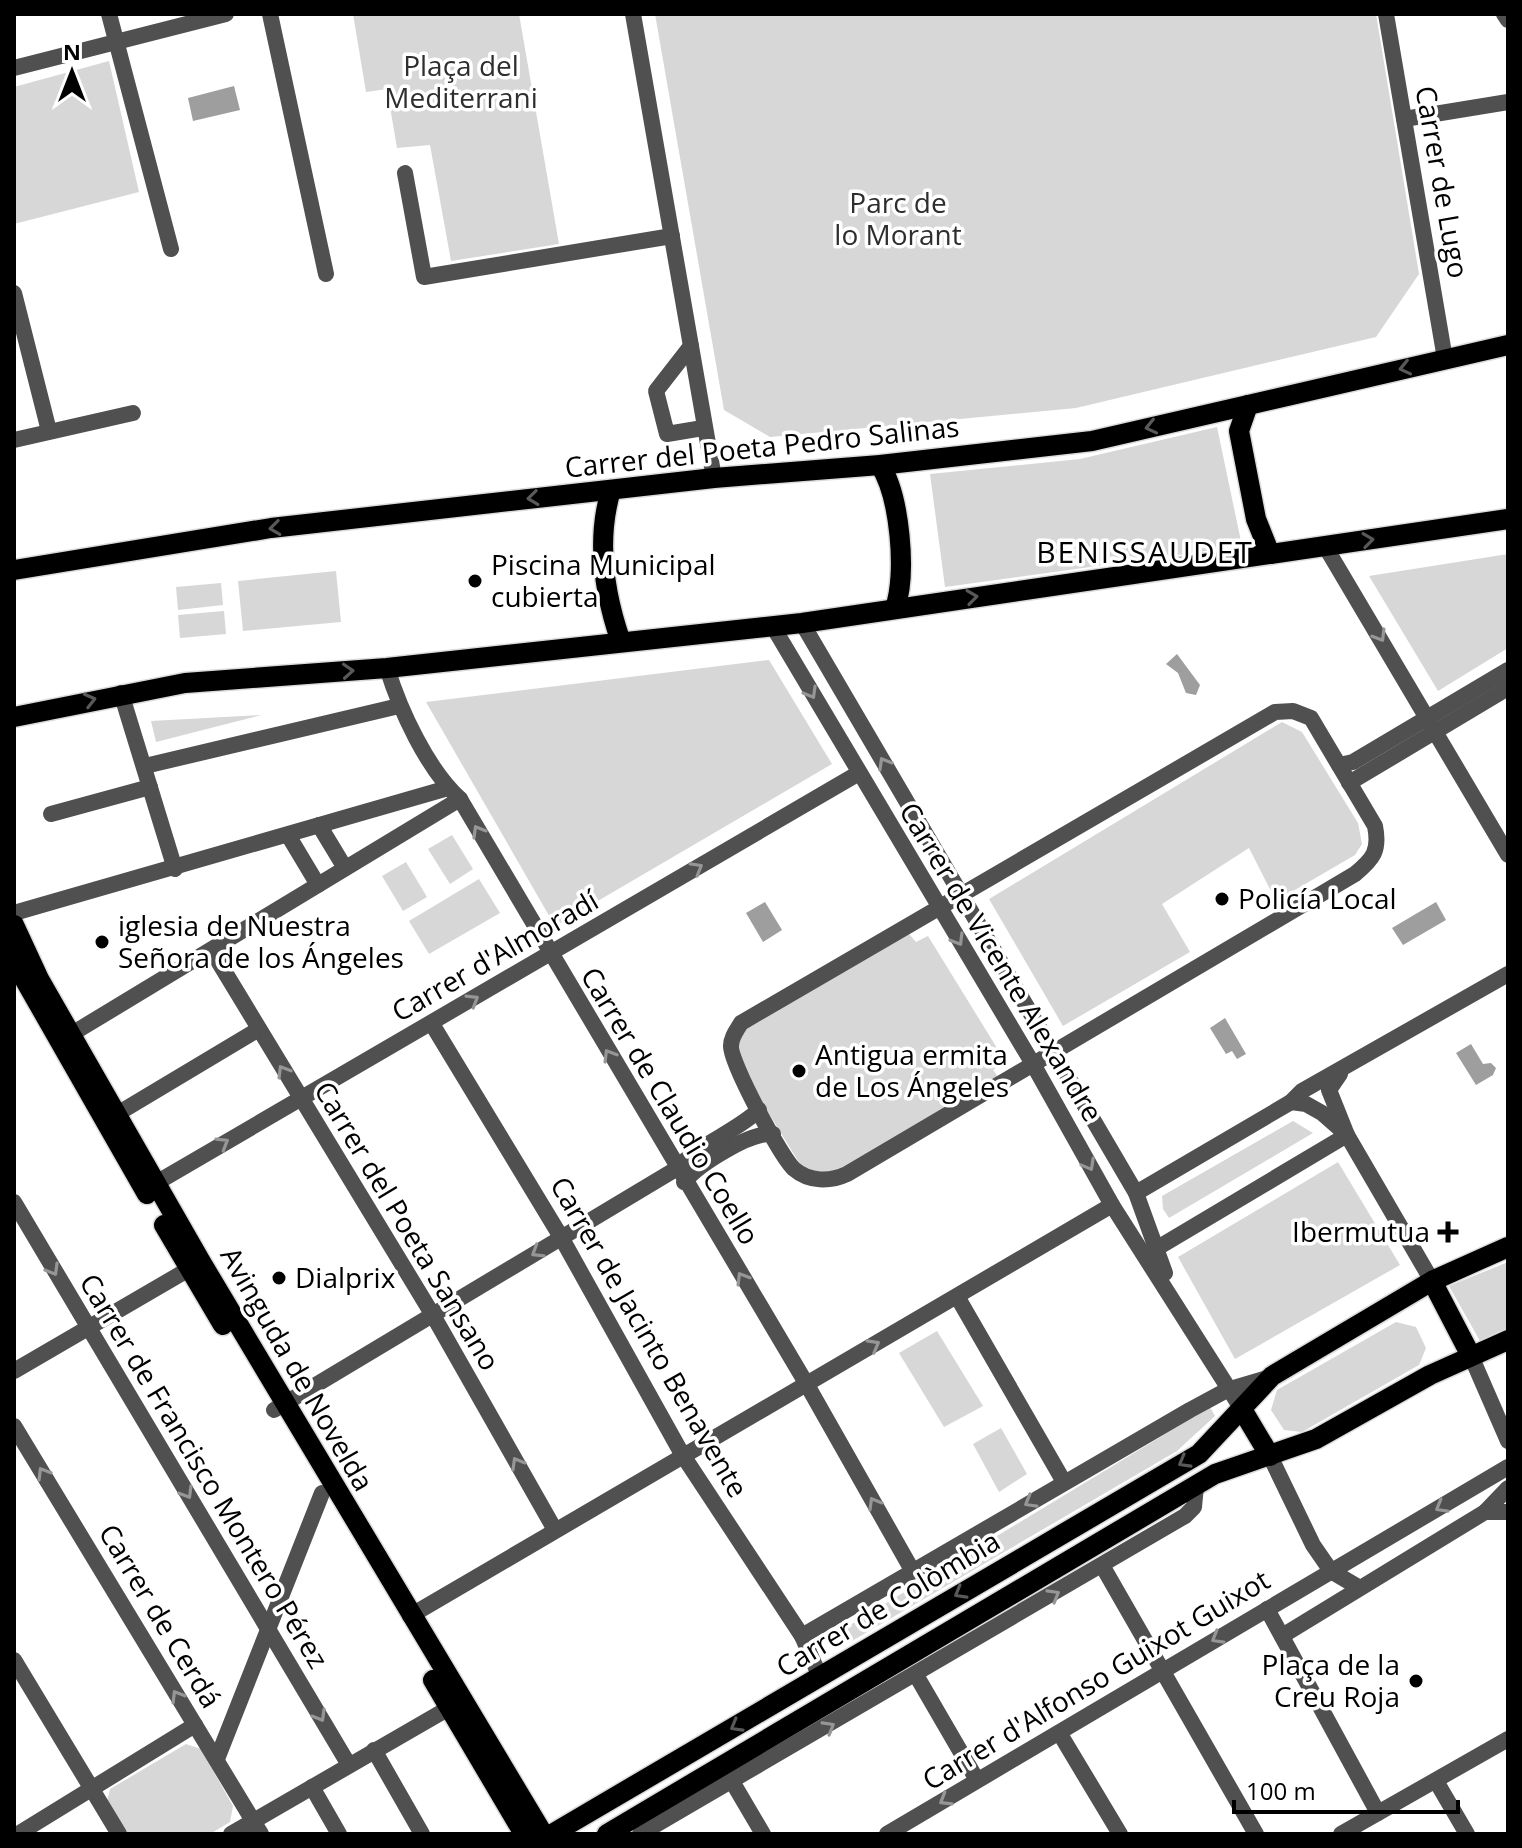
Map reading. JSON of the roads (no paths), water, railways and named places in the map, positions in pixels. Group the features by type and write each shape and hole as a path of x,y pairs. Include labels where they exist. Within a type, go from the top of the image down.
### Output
{"main road":[{"name":"Carrer del Poeta Pedro Salinas","path":"14,570 271,528 714,478 880,465 1092,441 1508,345"},
{"path":"1248,405 1239,431 1256,519 1270,554"},
{"path":"880,465 889,479 903,587 895,608"},
{"path":"611,490 602,520 608,604 621,642"},
{"path":"14,717 121,693 185,683 387,668 802,623 1508,519"},
{"name":"Avinguda de Novelda","path":"14,925 70,1035 279,1406 322,1493 524,1834"},
{"name":"Avinguda de Novelda","path":"16,973 189,1269 279,1406 543,1834"},
{"name":"Carrer de Colòmbia","path":"552,1834 1199,1454 1243,1411 1272,1376 1432,1281 1508,1247"},
{"path":"1432,1281 1471,1356"},
{"name":"Carrer de Colòmbia","path":"607,1834 632,1830 1196,1486 1241,1462 1270,1456 1316,1439 1471,1356 1508,1340"},
{"path":"1243,1411 1270,1456"}],"street":[{"path":"109,14 171,249"},
{"path":"14,68 226,14"},
{"path":"270,14 326,274"},
{"path":"633,14 714,478"},
{"name":"Carrer de Lugo","path":"1386,14 1445,359"},
{"path":"1504,14 1508,20"},
{"path":"1404,119 1508,102"},
{"path":"405,173 424,277 672,236"},
{"path":"14,293 49,431"},
{"path":"691,346 656,391 667,434 703,428"},
{"path":"14,440 133,413"},
{"path":"1325,546 1508,855"},
{"name":"Carrer de Vicente Alexandre","path":"802,623 1136,1193 1154,1250 1185,1306 1186,1324"},
{"name":"Carrer de Vicente Alexandre","path":"772,625 1033,1064 1112,1205 1243,1411"},
{"name":"Carrer de Claudio Coello","path":"387,668 399,706 806,1383 912,1570"},
{"path":"1349,783 1508,670"},
{"path":"1339,765 1353,762 1508,688"},
{"path":"121,693 175,869"},
{"path":"145,766 399,706"},
{"path":"1293,711 1311,718 1339,765 1375,826 1378,844 1374,858 1355,874 833,1181 805,1176 792,1168 736,1069 731,1047 741,1023 1275,712 1293,711"},
{"name":"Carrer d'Almoradí","path":"156,1183 859,773"},
{"path":"51,814 150,787"},
{"path":"14,913 319,825 410,801 454,794"},
{"path":"70,1035 422,822 454,794"},
{"path":"410,801 417,808 422,822"},
{"path":"319,825 345,868"},
{"path":"288,835 318,885"},
{"name":"Carrer del Poeta Sansano","path":"212,951 434,1317 555,1530"},
{"path":"1136,1193 1291,1102 1302,1091 1344,1071 1508,974"},
{"name":"Carrer de Jacinto Benavente","path":"432,1024 561,1237 682,1454 802,1636 820,1677"},
{"path":"117,1114 259,1029"},
{"path":"1344,1071 1329,1090 1347,1135 1432,1281"},
{"path":"1291,1102 1306,1104 1322,1113 1347,1135"},
{"path":"680,1175 686,1158 747,1123 759,1110"},
{"path":"279,1406 434,1317 561,1237 693,1171 755,1135 773,1134"},
{"path":"1154,1250 1347,1135"},
{"name":"Carrer de Francisco Montero Pérez","path":"14,1202 349,1765"},
{"path":"410,1616 682,1454 958,1298 1112,1205"},
{"path":"14,1371 189,1269"},
{"path":"958,1298 1064,1482"},
{"path":"1471,1356 1508,1441"},
{"name":"Carrer de Colòmbia","path":"802,1636 1227,1390 1272,1376"},
{"name":"Carrer de Cerdá","path":"14,1426 258,1827"},
{"path":"1270,1456 1313,1545 1331,1571 1358,1587"},
{"name":"Carrer d'Alfonso Guixot Guixot","path":"887,1834 1508,1467"},
{"name":"Carrer de Colòmbia","path":"632,1830 733,1783 1103,1567 1185,1516 1194,1507 1196,1486"},
{"path":"1282,1636 1485,1512 1508,1488"},
{"path":"217,1759 322,1493"},
{"path":"1485,1512 1503,1509 1508,1512"},
{"path":"1103,1567 1256,1834"},
{"path":"1267,1609 1378,1813"},
{"path":"14,1660 119,1834"},
{"path":"916,1675 977,1780"},
{"path":"231,1834 258,1827 312,1787 449,1708"},
{"path":"18,1834 195,1725"},
{"path":"1060,1734 1120,1834"},
{"path":"1341,1834 1508,1739"},
{"path":"374,1750 422,1834"},
{"path":"1436,1781 1467,1834"},
{"path":"733,1783 763,1834"},
{"path":"312,1787 339,1834"}],"place":[{"name":"Piscina Municipal cubierta","path":"475,581"},
{"name":"Policía Local","path":"1222,899"},
{"name":"iglesia de Nuestra Señora de los Ángeles","path":"102,942"},
{"name":"Antigua ermita de Los Ángeles","path":"799,1071"},
{"name":"Ibermutua","path":"1448,1232"},
{"name":"Dialprix","path":"279,1278"},
{"name":"Plaça de la Creu Roja","path":"1416,1681"}],"district":[{"name":"BENISSAUDET","path":"1145,553"}],"park label":[{"name":"Plaça del Mediterrani","path":"461,82"},
{"name":"Parc de lo Morant","path":"898,219"}]}
